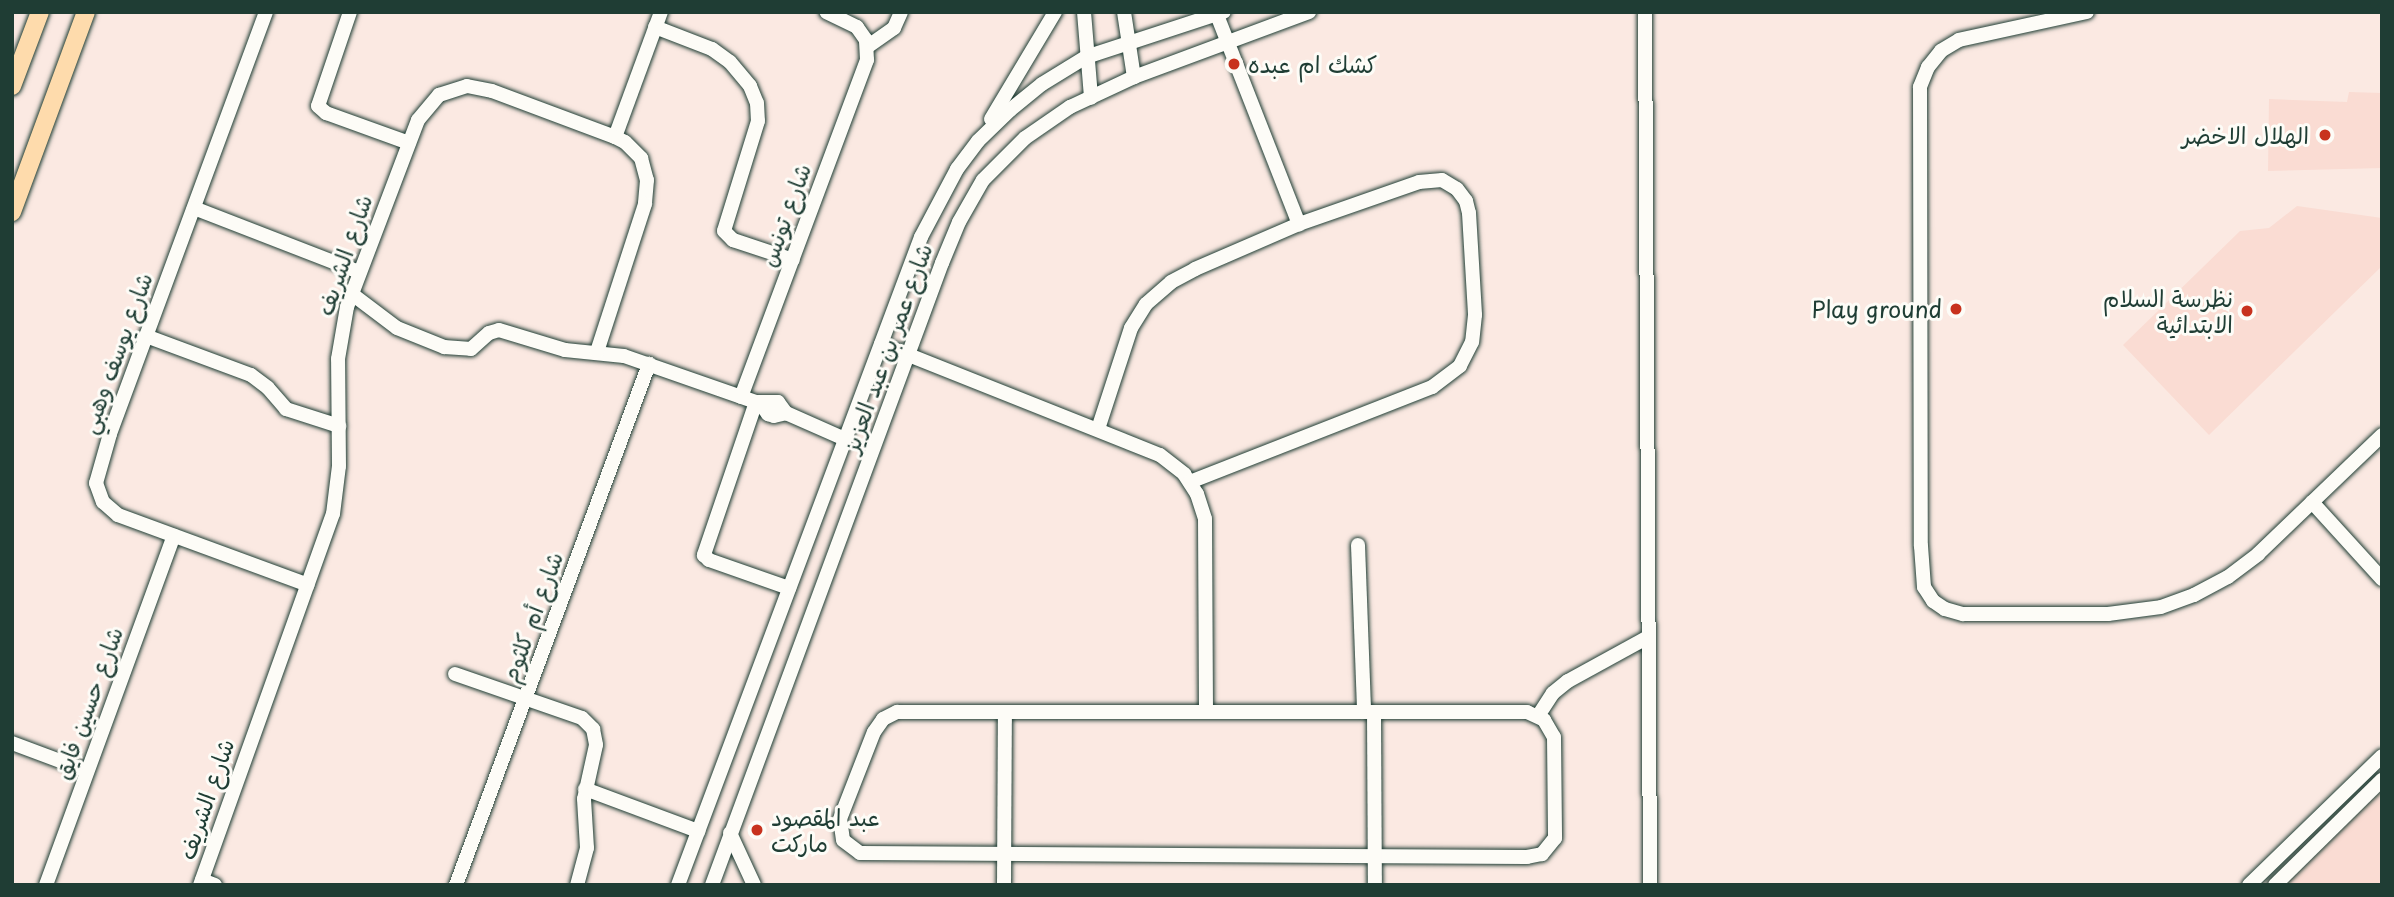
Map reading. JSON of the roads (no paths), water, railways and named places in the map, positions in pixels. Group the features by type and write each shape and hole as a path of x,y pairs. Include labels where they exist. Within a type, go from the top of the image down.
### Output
{"main road":[{"path":"12,86 40,12"},
{"path":"12,212 86,12"}],"street":[{"name":"شارع يوسف وهبي","path":"267,12 99,465 96,482 103,502 118,515 308,585"},
{"path":"350,12 319,99 320,109 409,143"},
{"path":"615,137 661,12"},
{"path":"826,12 857,27 867,47 894,28 901,12"},
{"path":"978,141 1055,12"},
{"path":"1084,12 1091,98"},
{"path":"1124,12 1134,78"},
{"path":"1182,12 1197,20"},
{"name":"شارع عمر بن عبد العزيز","path":"712,885 959,222 983,180 1024,138 1048,120 1134,78 1309,12"},
{"path":"1645,12 1650,885"},
{"path":"2087,12 1959,40 1935,59 1920,87 1921,546 1924,587 1939,605 1963,614 2128,613 2161,607 2228,577 2258,554 2382,435"},
{"path":"1221,14 1227,43 1299,224"},
{"name":"شارع عمر بن عبد العزيز","path":"678,885 938,199 978,141 1041,84 1086,57 1129,41 1221,14"},
{"path":"655,27 722,55 750,86 757,103 758,121 724,231 733,240 793,261"},
{"name":"شارع تونس","path":"741,397 864,69 867,47"},
{"name":"شارع الشريف","path":"206,883 333,514 340,466 339,348 352,293 418,120 433,100 446,91 467,86 492,91 615,137 625,142 640,158 645,169 646,192 639,226 597,352"},
{"path":"1098,429 1128,334 1152,298 1195,269 1299,224 1427,180 1452,185 1466,201 1469,218 1475,324 1470,351 1454,373 1440,383 1191,482"},
{"path":"194,208 359,272"},
{"path":"352,293 397,328 444,346 471,349 489,333 499,330 565,350 597,352 649,364 758,402 768,414 774,416 786,412 845,439"},
{"path":"146,336 251,375 285,409 339,426"},
{"path":"881,344 1098,429 1160,455 1178,467 1191,482 1205,519 1206,712"},
{"name":"شارع أم كلثوم","path":"456,885 649,364"},
{"path":"758,402 704,555 709,560 789,588"},
{"path":"2312,502 2382,579"},
{"name":"شارع حسين فايق","path":"46,885 174,536"},
{"path":"1358,545 1369,712 1375,885"},
{"path":"1538,716 1553,693 1568,681 1648,636"},
{"path":"455,674 582,718 593,729 596,746 585,789 587,848 577,885"},
{"path":"897,712 1369,712 1520,712 1538,716 1552,730 1555,744 1555,830 1548,850 1535,856 1004,856 860,853 843,840 839,826 874,732 883,719 897,712"},
{"path":"1004,885 1005,712"},
{"path":"12,743 87,771"},
{"path":"2249,885 2382,756"},
{"path":"2275,885 2382,780"},
{"path":"585,789 698,831"},
{"path":"730,833 754,885"}],"place":[{"name":"كشك ام عبده","path":"1234,64"},
{"name":"الهلال الاخضر","path":"2325,135"},
{"name":"Play ground","path":"1956,309"},
{"name":"نظرسة السلام الابتدائية","path":"2247,311"},
{"name":"عبد المقصود ماركت","path":"757,830"}]}
